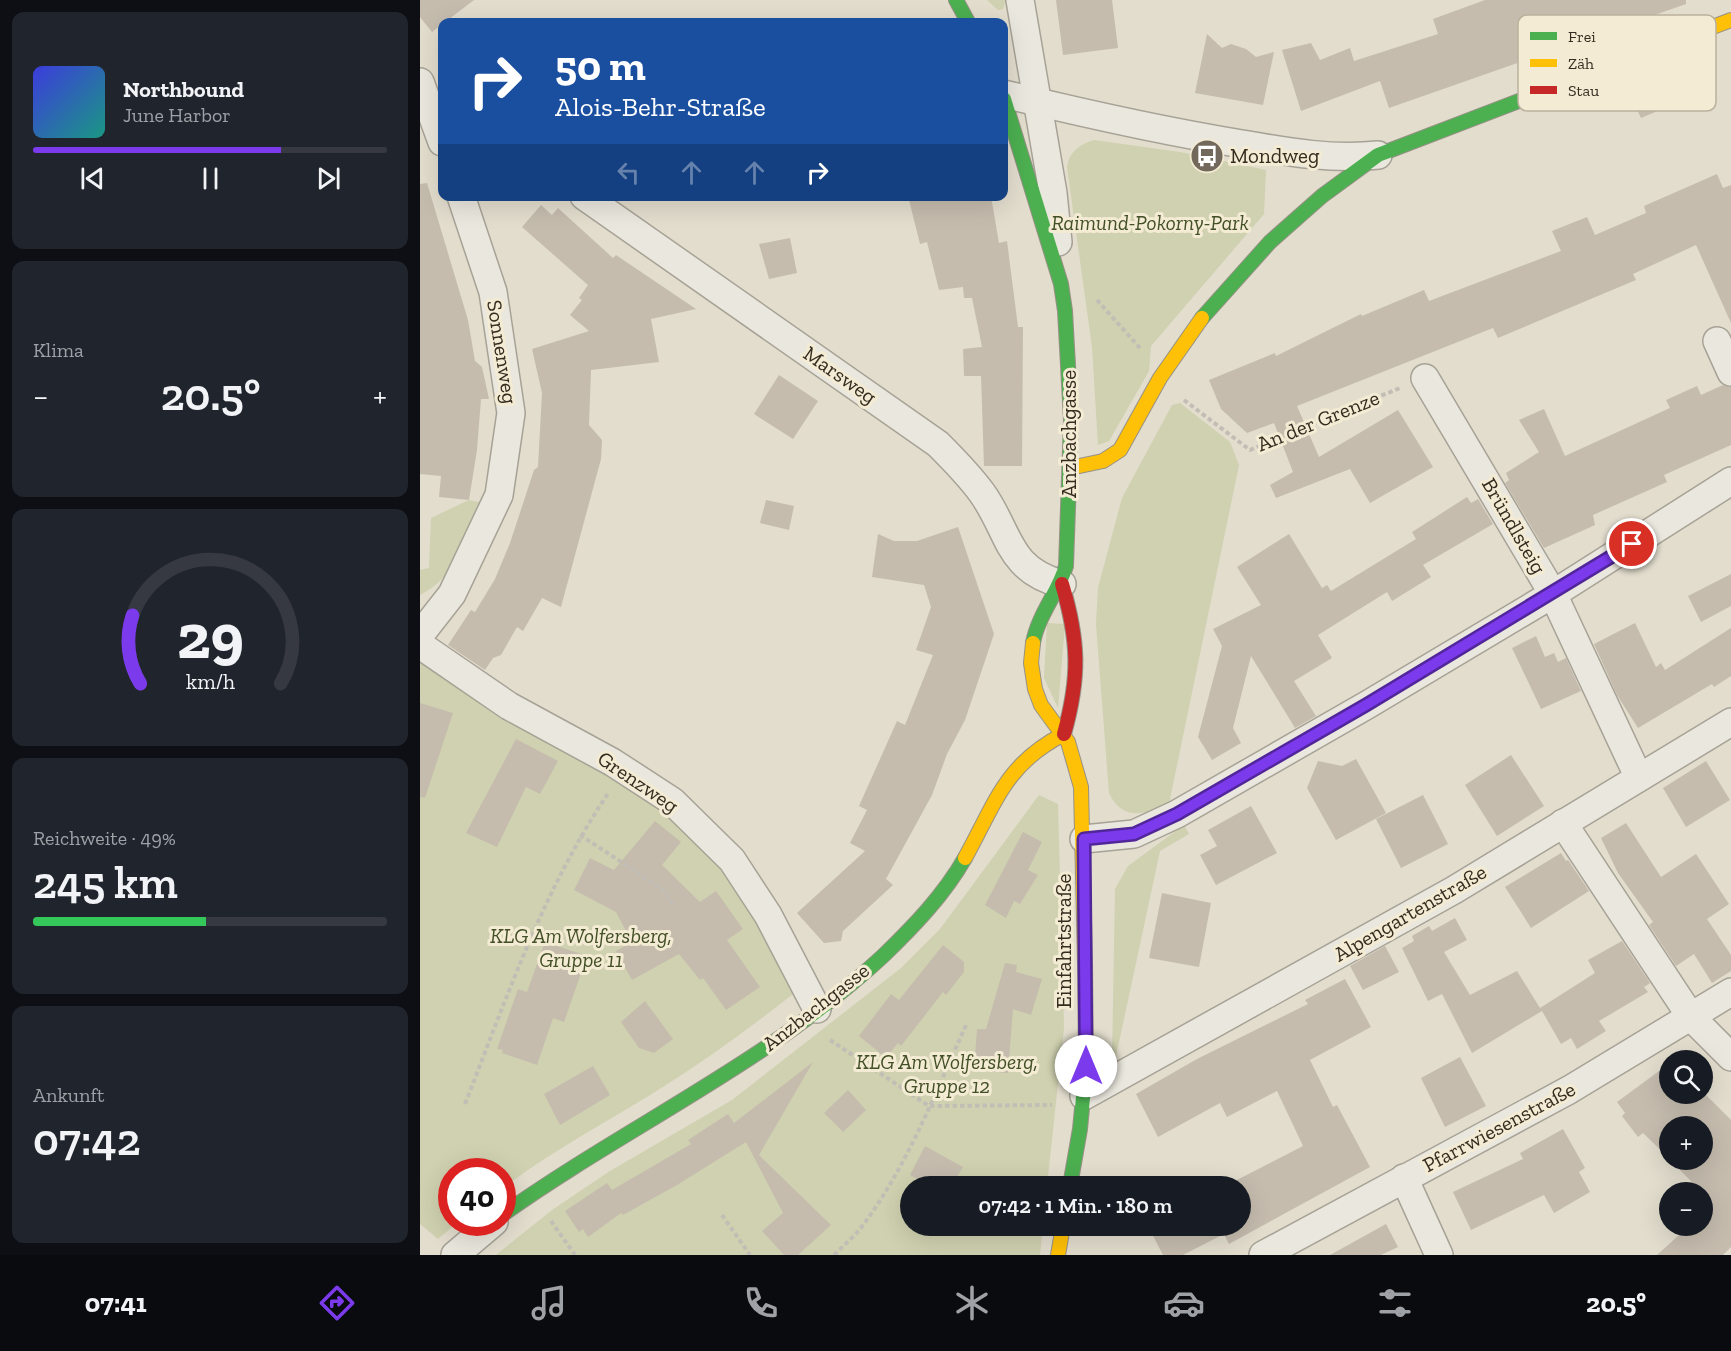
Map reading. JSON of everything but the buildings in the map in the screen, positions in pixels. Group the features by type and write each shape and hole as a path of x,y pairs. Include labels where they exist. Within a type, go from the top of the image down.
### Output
{"street":[{"path":"956,0 966,18"},
{"path":"1020,0 1039,102"},
{"path":"1716,26 1731,20"},
{"path":"420,73 438,90"},
{"path":"420,82 438,131"},
{"path":"1008,95 1210,139 1293,153 1343,158 1378,155"},
{"path":"1070,468 1095,465 1108,460 1119,451 1127,441 1159,381 1196,324 1243,269 1320,196 1378,155 1518,101"},
{"name":"Anzbachgasse","path":"1039,102 1053,193 1070,358 1070,468 1067,550 1062,584 1075,628 1079,670 1064,734"},
{"name":"Anzbachgasse","path":"1008,113 1040,225 1061,284"},
{"name":"Sonnenweg","path":"420,634 452,594 499,495 512,413 493,292 463,201"},
{"name":"Marsweg","path":"591,201 938,444 983,494 1020,561 1036,575 1062,584"},
{"path":"1717,341 1731,372"},
{"name":"Bründlsteig","path":"1425,378 1553,594 1638,777"},
{"path":"1084,839 1134,834 1177,814 1553,594 1731,481"},
{"name":"Anzbachgasse","path":"1062,584 1037,622 1031,662 1036,695 1045,711 1064,734"},
{"name":"Grenzweg","path":"420,645 508,706 625,770 672,801 732,860 768,915 813,1012"},
{"name":"Alpengartenstraße","path":"1084,1096 1454,890 1731,722"},
{"name":"Anzbachgasse","path":"516,1205 712,1084 813,1012 872,964 923,914 960,866 1011,772 1035,748 1064,734"},
{"name":"Einfahrtstraße","path":"1064,734 1081,788 1084,839 1084,1096 1072,1176"},
{"path":"1563,823 1691,1017 1731,1057"},
{"name":"Pfarrwiesenstraße","path":"1263,1255 1569,1090 1731,992"},
{"path":"1404,1178 1439,1255"},
{"path":"455,1255 477,1236"},
{"path":"1058,1255 1061,1236"}],"path":[{"path":"1093,296 1154,364 1159,381"},
{"name":"An der Grenze","path":"1159,381 1250,450 1425,378"},
{"path":"465,1104 540,911 580,835 625,770"},
{"path":"580,835 661,888 674,906"},
{"path":"813,1012 826,1037 929,1106 1056,1105 1084,1096"},
{"path":"834,1255 862,1226 890,1182 929,1106 967,1023"},
{"path":"531,1194 574,1255"},
{"path":"722,1215 750,1255"}],"green space":[{"path":"987,0 1006,0 1003,9 998,10"},
{"name":"Raimund-Pokorny-Park","path":"1094,140 1180,152 1266,170 1264,214 1151,346 1149,371 1109,441 1098,445 1092,347 1067,167 1076,149"},
{"path":"1180,403 1230,442 1239,465 1169,804 1151,811 1135,813 1120,808 1109,793 1096,624 1098,588 1122,498 1172,405"},
{"path":"469,500 483,503 466,543 443,578 420,595 420,570 429,568 431,518"},
{"path":"1047,623 1065,624 1058,708 1044,678"},
{"name":"KLG Am Wolfersberg, Gruppe 11","path":"420,658 619,777 700,837 766,927 797,991 744,1032 688,1070 516,1179 516,1158 438,1158 438,1236 442,1236 438,1239 420,1224"},
{"name":"KLG Am Wolfersberg, Gruppe 12","path":"1039,795 1058,804 1064,1028 1048,1176 900,1176 900,1236 1042,1236 1040,1255 496,1255 552,1210 610,1171 732,1100 901,968 940,929"},
{"path":"1184,825 1189,834 1160,851 1115,1061 1112,1060 1115,889 1128,866"}],"traffic: fast":[{"path":"956,0 966,18"},
{"path":"1202,318 1270,242 1322,196 1378,155 1518,101"},
{"path":"1008,112 1061,284 1065,311 1071,420 1066,566 1039,623 1033,643"},
{"path":"516,1206 745,1061 793,1029 839,994 883,956 917,922 948,885 965,858"},
{"path":"1072,1176 1080,1129 1086,1066 1085,964"}],"traffic: slow":[{"path":"1716,26 1731,20"},
{"path":"1070,468 1103,461 1120,450 1160,378 1202,318"},
{"path":"1033,643 1031,663 1035,689 1041,705 1068,742 1081,787 1085,964"},
{"path":"965,858 994,803 1015,772 1028,758 1064,734"},
{"path":"1058,1255 1061,1236"}],"traffic: jam":[{"path":"1062,584 1072,623 1075,659 1073,695 1064,734"}],"place":[{"name":"Mondweg","path":"1207,156"}],"route":[{"path":"1086,1066 1084,839 1134,834 1177,814 1366,705 1553,594 1632,544"}]}
